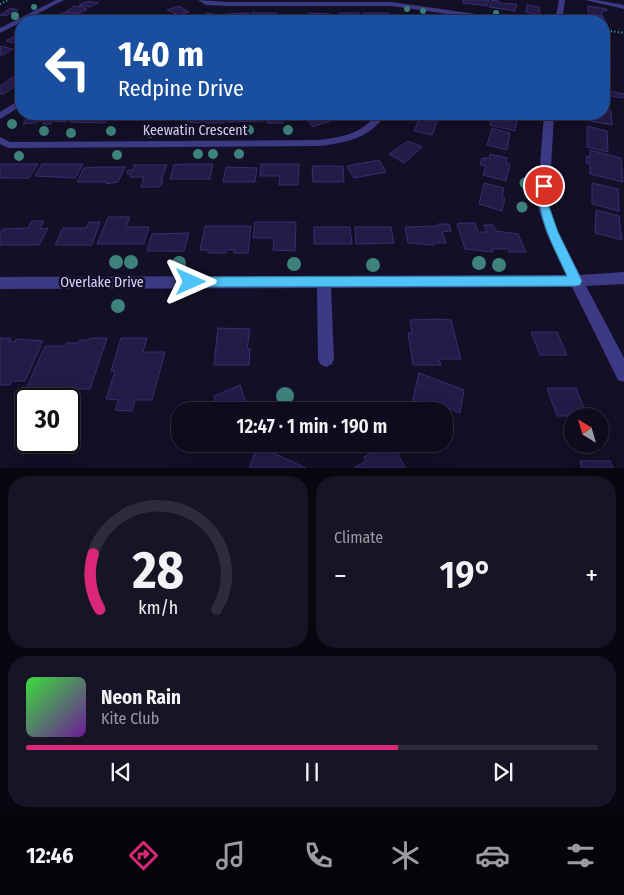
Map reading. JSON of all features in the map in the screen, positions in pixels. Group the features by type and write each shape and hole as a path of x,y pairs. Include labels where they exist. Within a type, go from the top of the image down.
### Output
{"street":[{"path":"32,15 62,0"},
{"path":"201,0 206,3 227,4 391,4 469,15"},
{"path":"560,15 562,0"},
{"path":"0,31 15,24"},
{"path":"0,116 15,106"},
{"name":"Keewatin Crescent","path":"0,140 8,145 319,143 350,138 373,126 377,120"},
{"path":"548,120 543,204 552,232 624,374"},
{"name":"Overlake Drive","path":"0,283 576,281 624,278"},
{"path":"324,282 326,359"}],"lane":[{"path":"588,0 624,7"}],"path":[{"path":"0,4 8,0"},
{"path":"610,31 624,33"}],"building":[{"path":"463,0 489,0 487,6 463,3"},
{"path":"492,0 499,1 498,3 517,4 515,11 489,7"},
{"path":"88,1 98,3 90,7 79,5"},
{"path":"527,5 539,7 540,15 526,12"},
{"path":"74,6 87,9 78,14 66,12"},
{"path":"178,6 189,12 179,15 167,10"},
{"path":"588,6 607,9 607,11 602,11 602,15 588,14"},
{"path":"11,8 18,10 5,16 0,15"},
{"path":"66,12 78,14 76,15 58,15"},
{"path":"249,13 249,15 225,14"},
{"path":"252,13 277,13 277,15 251,15"},
{"path":"309,13 331,14 331,15 309,15"},
{"path":"339,13 359,13 360,15 339,15"},
{"path":"363,13 389,13 390,15 363,15"},
{"path":"15,36 15,43 6,41"},
{"path":"1,46 13,49 1,56"},
{"path":"15,76 15,87 0,94 0,86"},
{"path":"610,91 624,94 624,98 610,96"},
{"path":"611,111 612,125 590,121 610,120"},
{"path":"25,120 66,120 65,122 52,121 51,124 43,124 45,121 37,121 36,123 23,124"},
{"path":"72,120 107,120 105,123 70,122"},
{"path":"188,120 224,120 224,123 188,122"},
{"path":"228,120 263,120 263,121 228,122"},
{"path":"267,120 283,120 283,123 267,123"},
{"path":"307,120 332,120 313,127"},
{"path":"419,120 438,120 432,135 414,131"},
{"path":"491,120 517,120 515,131 490,125"},
{"path":"587,126 607,131 608,152 587,147"},
{"path":"492,128 510,133 507,150 487,145"},
{"path":"408,141 422,147 404,163 389,154"},
{"path":"590,150 621,158 623,182 590,174 590,164 586,163 587,156 590,157"},
{"path":"490,154 507,158 506,163 510,164 506,181 483,175 486,166 480,165 482,158 485,159 486,157 489,159"},
{"path":"379,160 386,172 354,178 347,166"},
{"path":"0,164 38,164 29,178 0,178"},
{"path":"42,164 83,164 75,178 35,176"},
{"path":"213,164 210,179 170,179 174,165"},
{"path":"261,164 299,164 298,185 279,185 280,176 260,176"},
{"path":"134,165 167,165 161,180 163,180 162,184 159,187 141,187 144,177 130,177 131,174 127,174 128,170 133,170"},
{"path":"312,166 343,166 344,182 313,182"},
{"path":"125,167 118,182 106,184 107,182 77,182 84,168"},
{"path":"226,167 257,168 255,182 223,182"},
{"path":"484,183 504,188 502,197 505,198 502,211 479,204"},
{"path":"592,183 618,189 619,211 592,204"},
{"path":"596,210 619,216 622,240 595,233"},
{"path":"108,217 130,217 126,227 149,227 144,244 97,244"},
{"path":"32,221 44,221 40,229 48,228 39,245 0,245 0,233 3,229 28,228"},
{"path":"89,222 100,222 92,245 55,245 63,228 86,228"},
{"path":"255,222 296,222 295,251 273,250 274,238 253,238"},
{"path":"475,223 478,232 487,232 484,225 493,225 496,231 518,234 526,252 509,252 508,249 492,249 493,252 465,249 457,224"},
{"path":"438,224 449,224 451,231 442,232 446,243 434,243 434,245 408,243 405,227 438,226"},
{"path":"205,226 251,226 248,253 234,253 234,250 227,250 226,253 208,253 208,250 200,250"},
{"path":"314,227 350,227 352,244 314,244"},
{"path":"355,227 391,227 394,243 356,244"},
{"path":"189,233 184,251 147,251 152,234"},
{"path":"410,320 451,320 461,359 439,359 441,365 413,365 408,333 412,333"},
{"path":"218,328 250,329 247,349 250,349 249,365 214,365"},
{"path":"531,332 557,332 567,355 540,355"},
{"path":"0,338 11,338 9,341 15,342 16,339 43,341 25,381 11,381 10,385 0,385"},
{"path":"90,338 107,338 90,389 26,388 45,346 65,346 66,343 78,343 79,340 89,340"},
{"path":"121,338 147,338 143,352 165,352 152,400 135,400 132,411 115,410 119,400 106,399 115,371 111,371"},
{"path":"419,373 464,390 460,413 453,410 453,402 412,402"},
{"path":"240,385 246,402 216,402 214,396"},
{"path":"547,388 576,388 584,408 564,408 564,416 557,416"},
{"path":"256,452 271,452 306,468 249,468"},
{"path":"369,452 397,452 405,468 354,468 366,461 364,457 370,454"},
{"path":"580,461 610,461 613,468 582,468"}],"route":[{"path":"191,282 576,281 552,232 543,204 544,186"}]}
